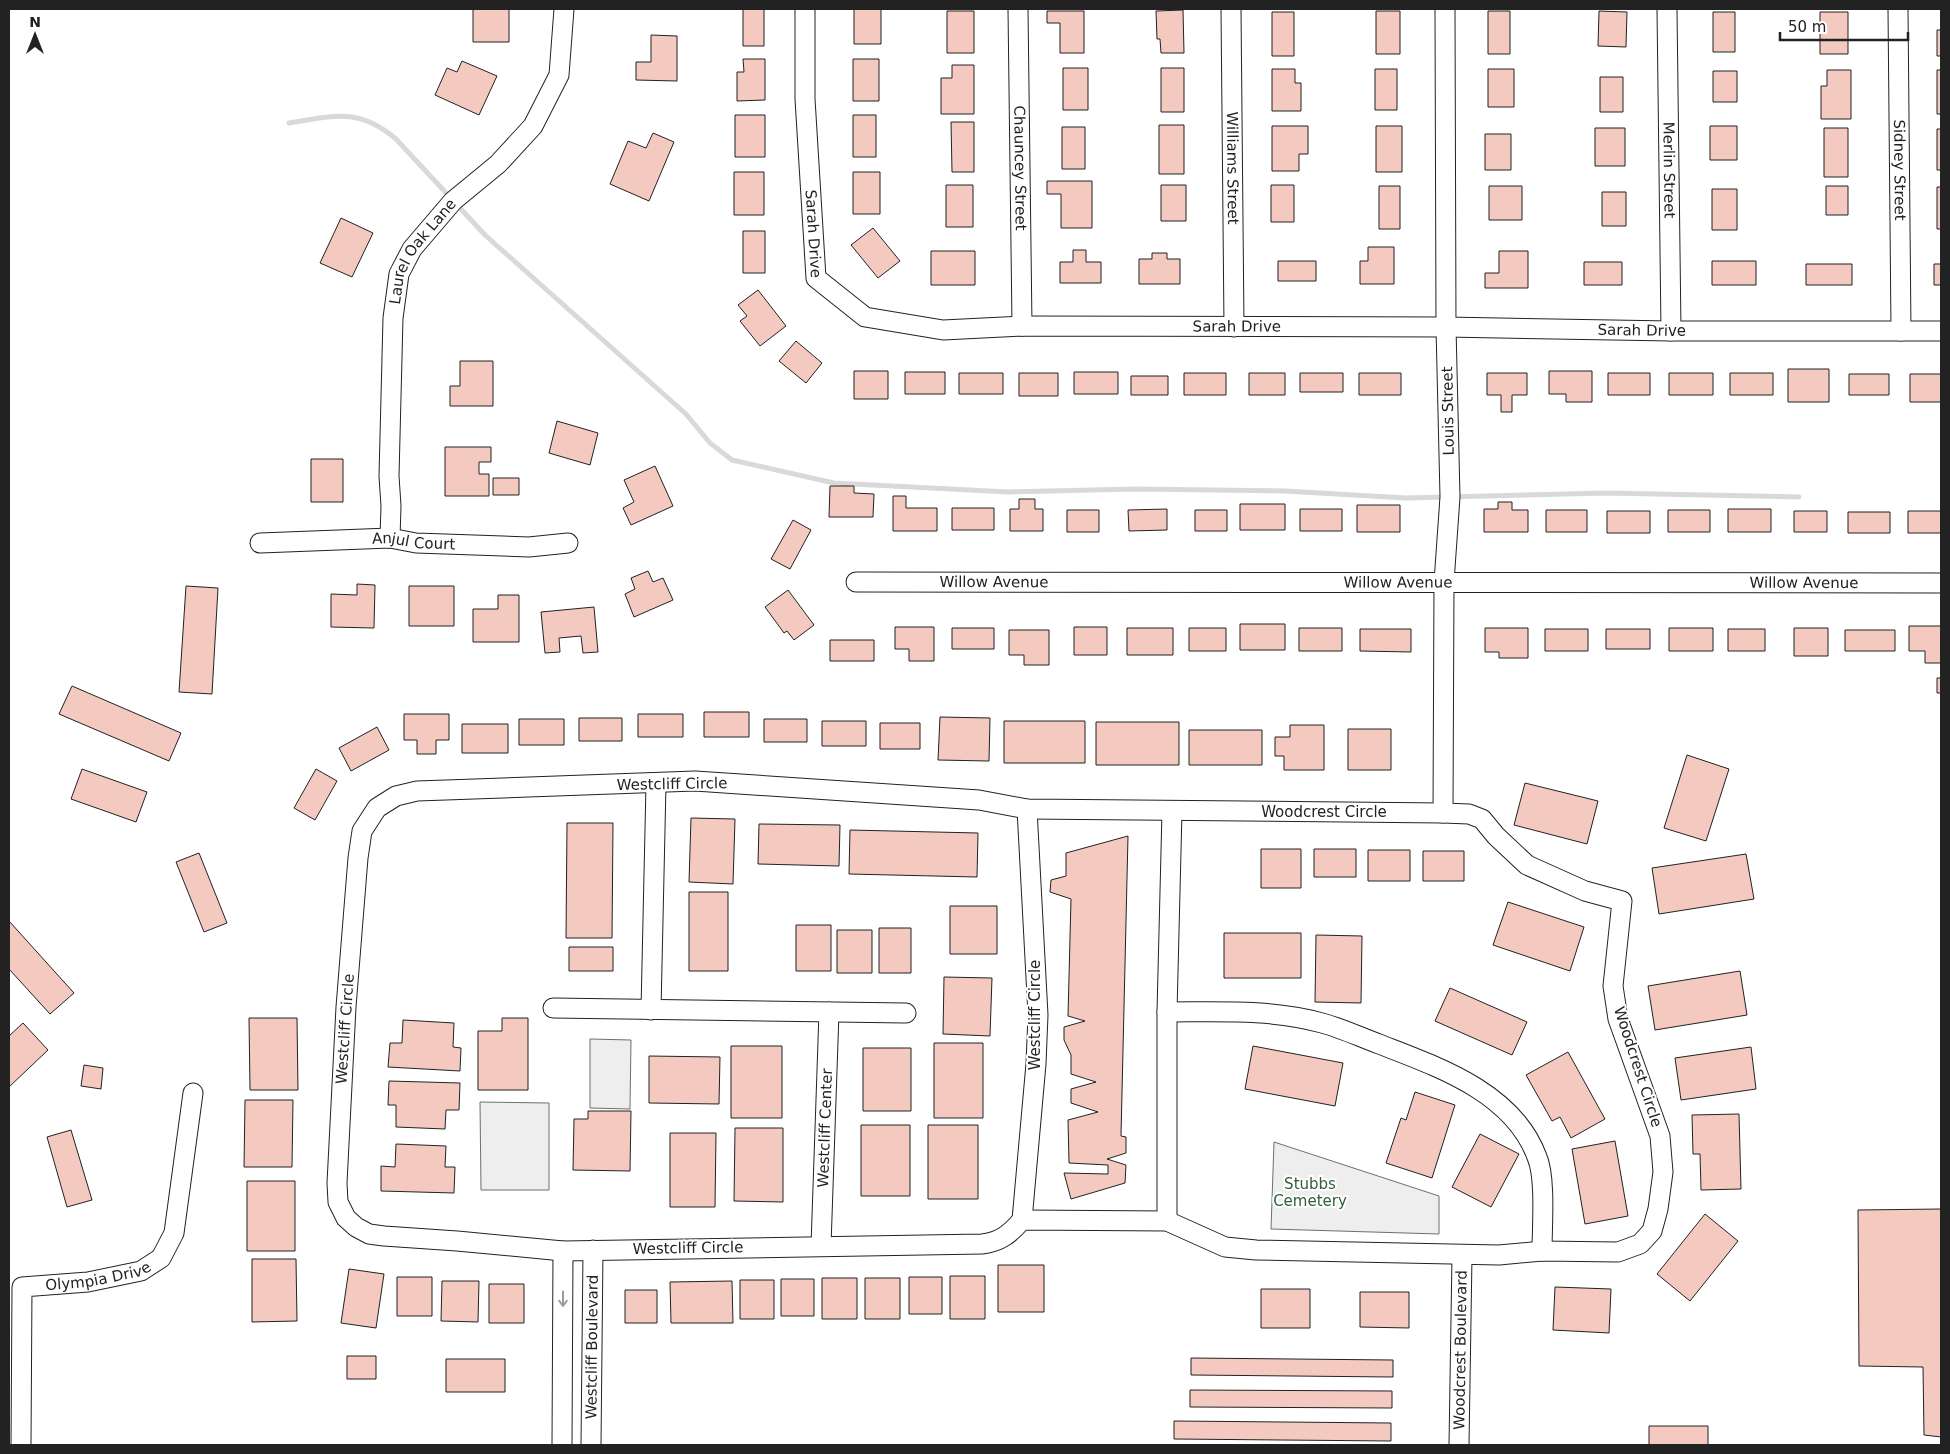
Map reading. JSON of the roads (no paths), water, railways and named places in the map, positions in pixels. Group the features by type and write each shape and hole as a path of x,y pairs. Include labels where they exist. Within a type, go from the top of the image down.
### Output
{"street":[{"name":"Laurel Oak Lane","path":"390,538 392,506 389,476 393,318 399,274 412,249 453,200 498,164 533,126 558,75 564,9"},
{"name":"Sarah Drive","path":"805,9 804,99 816,278 865,317 942,330 1022,326 1941,331"},
{"name":"Chauncey Street","path":"1018,9 1022,326"},
{"name":"Williams Street","path":"1231,9 1234,327"},
{"name":"Louis Street","path":"1443,813 1444,582 1450,496 1446,327 1445,9"},
{"name":"Merlin Street","path":"1667,9 1671,331"},
{"name":"Sidney Street","path":"1898,9 1901,331"},
{"name":"Anjul Court","path":"260,543 390,538 416,543 529,547 568,543"},
{"name":"Willow Avenue","path":"856,582 1941,583"},
{"name":"Westcliff Circle","path":"1027,810 1038,1015 1036,1064 1022,1220 1011,1232 994,1243 563,1250 369,1234 356,1227 346,1218 338,1202 337,1184 346,1007 358,858 362,831 377,808 396,796 417,791 656,784 695,781 960,798 1027,810 1172,811"},
{"path":"651,1010 656,784"},
{"name":"Woodcrest Circle","path":"1167,1221 1225,1247 1256,1250 1462,1256 1542,1251 1618,1252 1640,1244 1652,1231 1658,1209 1663,1172 1660,1136 1618,1019 1613,986 1622,901 1585,891 1528,865 1496,836 1482,819 1469,814 1172,811"},
{"path":"1022,1220 1167,1221 1167,1012 1172,811"},
{"path":"553,1008 906,1013"},
{"name":"Westcliff Center","path":"821,1246 829,1012"},
{"path":"1167,1012 1239,1012 1281,1016 1322,1023 1446,1071 1473,1085 1502,1107 1525,1131 1538,1158 1542,1193 1542,1251"},
{"name":"Olympia Drive","path":"21,1445 22,1287 88,1282 141,1271 160,1258 174,1233 193,1093"},
{"name":"Westcliff Boulevard","path":"562,1445 563,1250"},
{"name":"Westcliff Boulevard","path":"591,1445 593,1250"},
{"name":"Woodcrest Boulevard","path":"1459,1445 1462,1256"}],"waterway":[{"path":"289,123 345,116 369,122 396,139 485,235 686,414 710,443 732,460 834,483 1009,492 1136,489 1285,491 1406,498 1606,493 1799,497"}],"park label":[{"name":"Stubbs Cemetery","path":"1310,1192"}]}
